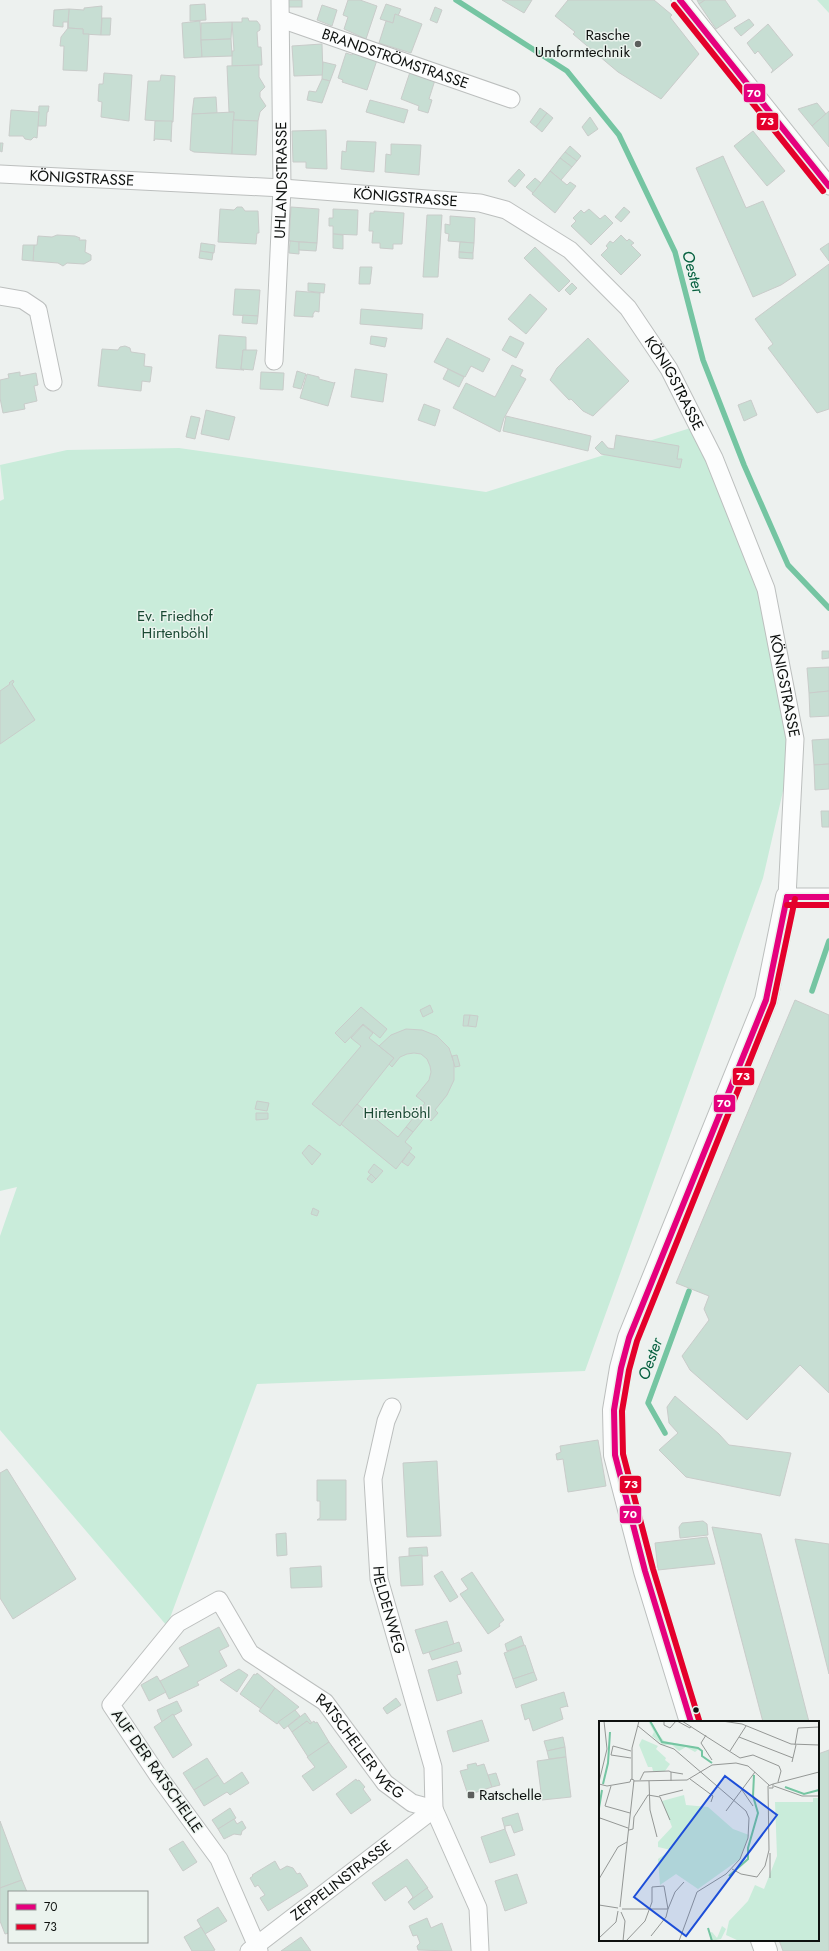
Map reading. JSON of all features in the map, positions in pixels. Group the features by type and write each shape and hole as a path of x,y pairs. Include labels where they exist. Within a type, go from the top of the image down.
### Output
{"street":[{"name":"UHLANDSTRASSE","path":"274,361 282,188 280,0"},
{"path":"680,0 829,186"},
{"name":"BRANDSTRÖMSTRASSE","path":"281,19 511,99"},
{"name":"KÖNIGSTRASSE","path":"0,174 282,188 480,203 506,210 570,250 628,308 669,370 711,451 766,589 795,739 787,897 766,1000 629,1338 620,1368 614,1410 615,1455 645,1571 691,1721"},
{"path":"0,296 23,300 38,310 53,382"},
{"path":"787,897 827,897"},
{"name":"HELDENWEG","path":"392,1407 386,1421 373,1479 379,1579 433,1767 434,1810"},
{"name":"RATSCHELLER WEG","path":"218,1600 250,1653 325,1702 385,1784 412,1803 434,1810"},
{"name":"AUF DER RATSCHELLE","path":"218,1600 178,1624 111,1705 159,1778 219,1859 255,1949"},
{"path":"434,1810 478,1908 480,1951"},
{"name":"ZEPPELINSTRASSE","path":"255,1949 434,1810"},
{"path":"762,1941 766,1951"}],"green space":[{"path":"817,0 829,0 829,13"},
{"name":"Hirtenböhl","path":"697,426 766,589 795,739 763,878 585,1371 257,1384 167,1626 0,1430 0,1236 17,1187 0,1191 0,501 4,499 0,465 67,450 179,448 486,492"}],"building":[{"path":"288,0 302,0 302,7 288,7"},
{"path":"348,0 360,0 377,6 366,39 344,29 348,17 343,15"},
{"name":"Rasche Umformtechnik","path":"502,0 532,0 524,13"},
{"name":"Rasche Umformtechnik","path":"568,0 654,0 672,15 670,17 699,54 661,99 618,72 573,34 575,32 555,16"},
{"path":"697,0 705,0 699,4"},
{"path":"705,0 725,0 736,16 716,29 699,4"},
{"path":"205,4 206,20 190,21 190,5"},
{"path":"386,4 401,9 398,16 395,14 393,23 380,19"},
{"path":"322,5 337,10 332,26 317,20"},
{"path":"102,6 101,35 83,34 83,29 68,28 69,9 84,10 84,8"},
{"path":"435,7 442,10 437,23 430,20"},
{"path":"69,9 68,22 63,22 63,27 53,26 54,10"},
{"path":"395,14 422,24 411,53 379,43 386,21 393,23"},
{"path":"102,18 111,18 110,35 101,35"},
{"path":"242,18 248,18 249,21 257,21 260,25 260,30 257,32 258,47 261,47 262,65 232,66 232,51 234,51 232,22 242,22"},
{"path":"749,19 754,25 741,36 734,28"},
{"path":"200,21 202,57 184,58 182,23"},
{"path":"232,22 231,39 201,40 201,23"},
{"path":"768,24 793,55 771,73 773,70 758,51 755,54 747,43"},
{"path":"68,28 83,29 83,34 89,34 87,71 63,70 64,46 60,46 61,37"},
{"path":"231,39 232,56 202,57 201,40"},
{"path":"322,44 323,75 294,76 292,46"},
{"path":"346,53 352,55 353,53 377,60 367,90 342,82 343,80 338,78"},
{"path":"323,62 336,65 330,81 322,79"},
{"path":"259,65 259,77 265,87 260,92 260,97 266,106 260,112 258,121 233,120 234,112 229,112 227,66"},
{"path":"410,72 435,80 429,99 432,100 428,113 418,110 419,106 401,99"},
{"path":"104,73 132,75 129,121 101,117 102,102 98,101 99,84 103,84"},
{"path":"161,75 175,76 173,122 145,120 148,81 160,81"},
{"path":"322,79 330,81 322,103 307,100 309,91 316,92"},
{"path":"216,97 217,113 192,114 194,98"},
{"path":"370,100 408,110 404,123 366,112"},
{"path":"817,103 826,114 812,126 798,109"},
{"path":"39,106 49,106 46,126 38,126"},
{"path":"540,108 547,113 536,127 530,122"},
{"path":"11,110 39,112 37,138 34,137 31,140 25,139 23,136 9,136"},
{"path":"829,111 829,147 812,126"},
{"path":"234,112 232,154 194,152 190,150 192,114"},
{"path":"547,113 553,118 542,132 536,127"},
{"path":"590,117 598,129 588,136 582,127"},
{"path":"233,120 258,121 256,155 232,154"},
{"path":"155,121 172,121 171,142 171,140 155,139 154,141"},
{"path":"326,130 327,169 306,168 306,162 293,162 292,131"},
{"path":"753,131 785,171 767,186 734,146"},
{"path":"347,141 376,142 374,172 341,169 342,151 346,152"},
{"path":"0,143 3,143 2,152 0,151"},
{"path":"391,144 421,145 419,175 385,172 386,154 391,155"},
{"path":"570,146 581,156 577,161 565,152"},
{"path":"565,152 577,161 572,167 560,158"},
{"path":"723,156 746,208 763,201 796,275 781,285 753,297 696,168"},
{"path":"560,158 572,167 561,180 550,171"},
{"path":"519,169 525,175 515,187 508,181"},
{"path":"550,171 567,185 570,182 576,186 555,213 532,194"},
{"path":"535,178 541,183 533,193 526,187"},
{"path":"237,207 242,207 245,211 258,211 259,233 257,233 256,244 218,242 220,209 234,210"},
{"path":"291,207 319,209 317,243 289,241"},
{"path":"624,207 630,212 621,222 615,217"},
{"path":"333,209 358,210 357,235 333,234 333,226 329,226 329,218 333,218"},
{"path":"589,209 600,219 605,215 613,223 591,245 571,226 576,221 573,218 581,210 584,213"},
{"path":"374,211 404,213 402,244 393,244 393,249 380,248 380,243 372,243 373,231 369,231 370,213 374,213"},
{"path":"427,215 442,215 438,277 423,277"},
{"path":"450,216 475,218 474,243 448,241 449,234 445,233 445,224 450,225"},
{"path":"333,234 343,235 343,249 333,248"},
{"path":"57,235 75,236 80,238 79,240 86,240 85,252 91,255 91,260 84,264 67,263 63,266 58,263 33,261 34,245 37,245 38,236 52,237"},
{"path":"621,235 627,241 629,239 634,243 631,245 641,255 621,275 601,255 608,248 606,246 610,241 613,243"},
{"path":"290,241 299,242 299,254 289,253"},
{"path":"299,242 317,243 316,251 299,250"},
{"path":"460,242 474,243 473,253 459,252"},
{"path":"201,243 215,245 214,253 200,251"},
{"path":"829,243 829,261 820,249"},
{"path":"23,245 34,245 33,261 22,260"},
{"path":"535,247 570,281 559,292 524,258"},
{"path":"200,251 213,253 212,260 199,258"},
{"path":"459,252 473,253 473,259 459,258"},
{"path":"829,264 829,409 817,413 768,348 773,344 755,319"},
{"path":"360,267 372,267 370,284 359,284"},
{"path":"308,283 325,284 324,293 308,291"},
{"path":"572,283 577,288 570,295 565,290"},
{"path":"235,289 260,290 258,316 233,315"},
{"path":"296,291 320,293 319,312 315,311 313,317 294,316"},
{"path":"530,294 547,309 526,334 508,319"},
{"path":"361,309 423,314 422,329 360,324"},
{"path":"243,315 258,316 257,324 242,323"},
{"path":"219,335 246,337 246,350 243,350 241,369 244,370 216,368"},
{"path":"371,336 387,338 385,347 370,344"},
{"path":"510,336 524,343 516,358 502,350"},
{"path":"447,338 490,359 483,372 471,366 465,377 434,362"},
{"path":"588,338 629,381 593,416 583,411 571,399 569,400 550,380 557,368"},
{"path":"125,346 130,348 131,352 145,354 144,366 152,367 150,382 142,381 141,391 98,386 102,349 118,350 120,347"},
{"path":"243,350 257,350 253,370 241,369"},
{"path":"512,365 523,370 520,376 526,379 504,418 500,432 453,408 466,383 495,397"},
{"path":"355,369 387,374 383,402 351,397"},
{"path":"448,369 464,377 459,387 443,379"},
{"path":"297,371 306,374 301,389 293,387"},
{"path":"20,372 20,376 36,373 38,385 34,386 37,401 24,404 25,409 3,413 0,398 0,380 9,378 8,374"},
{"path":"261,372 284,373 283,390 260,389"},
{"path":"307,374 319,377 319,379 335,382 328,406 300,398"},
{"path":"751,400 757,415 744,421 738,405"},
{"path":"424,404 440,410 435,426 418,420"},
{"path":"206,410 235,417 229,440 201,434"},
{"path":"191,416 200,418 195,439 186,437"},
{"path":"506,416 591,436 588,451 503,431"},
{"path":"616,435 679,446 677,459 682,459 680,468 601,454 595,448 602,441 608,448 614,449"},
{"path":"822,651 829,651 829,658 822,659"},
{"path":"829,667 829,691 809,693 807,668"},
{"path":"13,680 14,682 12,684 35,720 0,744 0,691"},
{"path":"829,691 829,716 810,717 809,693"},
{"path":"829,739 829,764 814,765 812,740"},
{"path":"829,764 829,789 815,790 814,765"},
{"path":"821,811 829,811 829,827 822,827"},
{"path":"795,1000 829,1015 829,1393 800,1365 747,1420 690,1370 682,1356 709,1320 704,1309 709,1296 676,1283"},
{"path":"430,1005 433,1012 423,1017 420,1010"},
{"path":"361,1007 387,1029 380,1038 363,1024 345,1043 335,1033"},
{"path":"464,1015 470,1015 468,1026 463,1026"},
{"path":"470,1015 478,1016 476,1027 468,1026"},
{"path":"363,1025 373,1033 369,1038 394,1058 340,1126 312,1104 361,1046 351,1038"},
{"path":"406,1029 422,1030 437,1036 449,1048 454,1063 454,1080 447,1095 435,1110 438,1113 431,1121 426,1116 413,1132 406,1127 425,1103 416,1096 429,1080 431,1072 430,1066 427,1059 421,1054 414,1053 400,1057 392,1067 389,1064 394,1058 379,1046 391,1035"},
{"path":"457,1055 460,1066 455,1067 452,1056"},
{"path":"257,1101 269,1103 267,1111 255,1109"},
{"path":"357,1104 398,1137 406,1127 413,1132 405,1142 412,1148 396,1169 341,1124"},
{"path":"256,1113 268,1113 268,1119 256,1120"},
{"path":"309,1145 321,1154 312,1165 302,1153"},
{"path":"409,1152 415,1157 408,1166 402,1162"},
{"path":"374,1164 383,1171 376,1179 368,1172"},
{"path":"371,1174 376,1179 372,1183 367,1179"},
{"path":"313,1208 319,1211 317,1216 311,1214"},
{"path":"675,1396 719,1434 729,1445 791,1453 780,1496 686,1477 659,1450 678,1433 669,1423 667,1407"},
{"path":"598,1440 606,1486 568,1492 563,1459 557,1460 556,1454 561,1452 560,1446"},
{"path":"437,1461 441,1536 407,1537 403,1463"},
{"path":"7,1469 76,1579 13,1619 0,1598 0,1473"},
{"path":"317,1480 346,1480 346,1520 317,1520 320,1518 320,1501 317,1501"},
{"path":"703,1521 707,1524 708,1535 680,1538 679,1527 682,1523"},
{"path":"712,1527 761,1534 809,1721 763,1721"},
{"path":"286,1533 287,1555 277,1556 276,1534"},
{"path":"707,1537 715,1564 658,1570 655,1543"},
{"path":"795,1539 829,1544 829,1674"},
{"path":"427,1547 428,1556 409,1556 409,1548"},
{"path":"422,1555 423,1585 401,1586 399,1557"},
{"path":"321,1566 322,1587 291,1588 290,1568"},
{"path":"442,1571 458,1597 450,1602 434,1576"},
{"path":"472,1572 504,1620 499,1624 500,1626 488,1634 460,1594 468,1589 461,1579"},
{"path":"447,1621 454,1644 423,1654 415,1630"},
{"path":"219,1627 229,1646 219,1651 227,1666 197,1682 199,1685 169,1699 160,1681 189,1666 179,1648"},
{"path":"521,1636 524,1645 507,1651 505,1644"},
{"path":"459,1642 462,1651 432,1660 429,1652"},
{"path":"525,1645 534,1672 513,1679 504,1653"},
{"path":"457,1661 461,1674 457,1675 462,1693 437,1701 428,1670"},
{"path":"239,1669 248,1675 237,1692 220,1680"},
{"path":"534,1672 537,1680 516,1688 513,1679"},
{"path":"257,1673 275,1688 261,1709 240,1694 254,1674 256,1675"},
{"path":"157,1676 166,1692 149,1701 141,1685"},
{"path":"275,1688 299,1707 277,1724 259,1711"},
{"path":"564,1692 568,1707 560,1708 563,1719 533,1731 529,1718 525,1720 521,1705"},
{"path":"396,1698 401,1705 387,1714 383,1708"},
{"path":"177,1701 182,1711 162,1722 157,1710"},
{"path":"295,1710 300,1716 284,1729 278,1722"},
{"path":"305,1713 312,1723 310,1724 307,1721 292,1732 288,1726"},
{"path":"173,1714 192,1745 173,1758 154,1727"},
{"path":"482,1720 489,1741 453,1752 447,1731"},
{"path":"307,1721 310,1724 314,1721 315,1723 317,1722 329,1742 308,1757 292,1732"},
{"path":"563,1737 565,1747 547,1751 544,1741"},
{"path":"329,1742 347,1767 313,1791 302,1776 315,1767 307,1757"},
{"path":"565,1747 566,1757 549,1759 547,1751"},
{"path":"829,1750 829,1951 783,1951 779,1941 819,1941 819,1754"},
{"path":"566,1757 571,1797 542,1800 537,1761"},
{"path":"207,1758 218,1775 194,1790 183,1773"},
{"path":"476,1763 477,1766 484,1764 492,1787 468,1795 460,1771 468,1769 467,1765"},
{"path":"242,1772 249,1783 230,1795 227,1792 204,1806 194,1790 218,1775 224,1784"},
{"path":"496,1773 500,1785 492,1787 488,1775"},
{"path":"356,1779 357,1781 359,1780 365,1787 363,1789 371,1800 351,1814 336,1794"},
{"path":"230,1808 236,1818 218,1829 212,1820"},
{"path":"518,1813 523,1830 514,1833 511,1825 505,1826 505,1829 502,1818"},
{"path":"234,1819 237,1824 242,1821 246,1828 242,1831 241,1835 234,1834 224,1839 218,1829"},
{"path":"0,1821 22,1880 0,1888"},
{"path":"505,1829 515,1855 490,1863 481,1837"},
{"path":"183,1841 197,1862 183,1871 169,1849"},
{"path":"407,1859 428,1888 408,1902 413,1897 406,1886 385,1901 372,1883"},
{"path":"275,1861 280,1870 287,1866 293,1868 297,1874 300,1873 308,1886 268,1911 260,1898 265,1895 258,1885 255,1887 250,1878 253,1876 252,1875"},
{"path":"517,1874 527,1903 505,1911 495,1881"},
{"path":"22,1880 27,1891 8,1891 8,1933 5,1934 0,1921 0,1888"},
{"path":"427,1888 433,1897 414,1910 408,1902"},
{"path":"218,1907 227,1921 205,1934 197,1920"},
{"path":"427,1918 431,1928 442,1923 452,1951 418,1950 417,1946 420,1943 417,1935 413,1936 409,1926"},
{"path":"201,1927 215,1950 192,1951 184,1937"},
{"path":"301,1937 311,1951 281,1951"}],"waterway":[{"name":"Oester","path":"456,0 567,71 619,135 675,252 703,360 744,465 788,565 829,608"},
{"name":"Oester","path":"812,991 829,941"},
{"name":"Oester","path":"665,1433 648,1403 689,1291"}],"transit line":[{"name":"70","path":"680,0 829,186"},
{"name":"73","path":"674,5 823,191"},
{"name":"70","path":"787,897 829,897"},
{"name":"70","path":"691,1721 645,1571 615,1455 614,1410 621,1368 629,1338 766,1000 787,897"},
{"name":"73","path":"699,1720 653,1569 623,1454 622,1411 629,1370 637,1341 773,1003 795,899"},
{"name":"73","path":"787,905 829,905"}],"place":[{"name":"Rasche Umformtechnik","path":"638,44"},
{"name":"Ratschelle","path":"471,1795"}],"park label":[{"name":"Ev. Friedhof Hirtenböhl","path":"175,624"}]}
